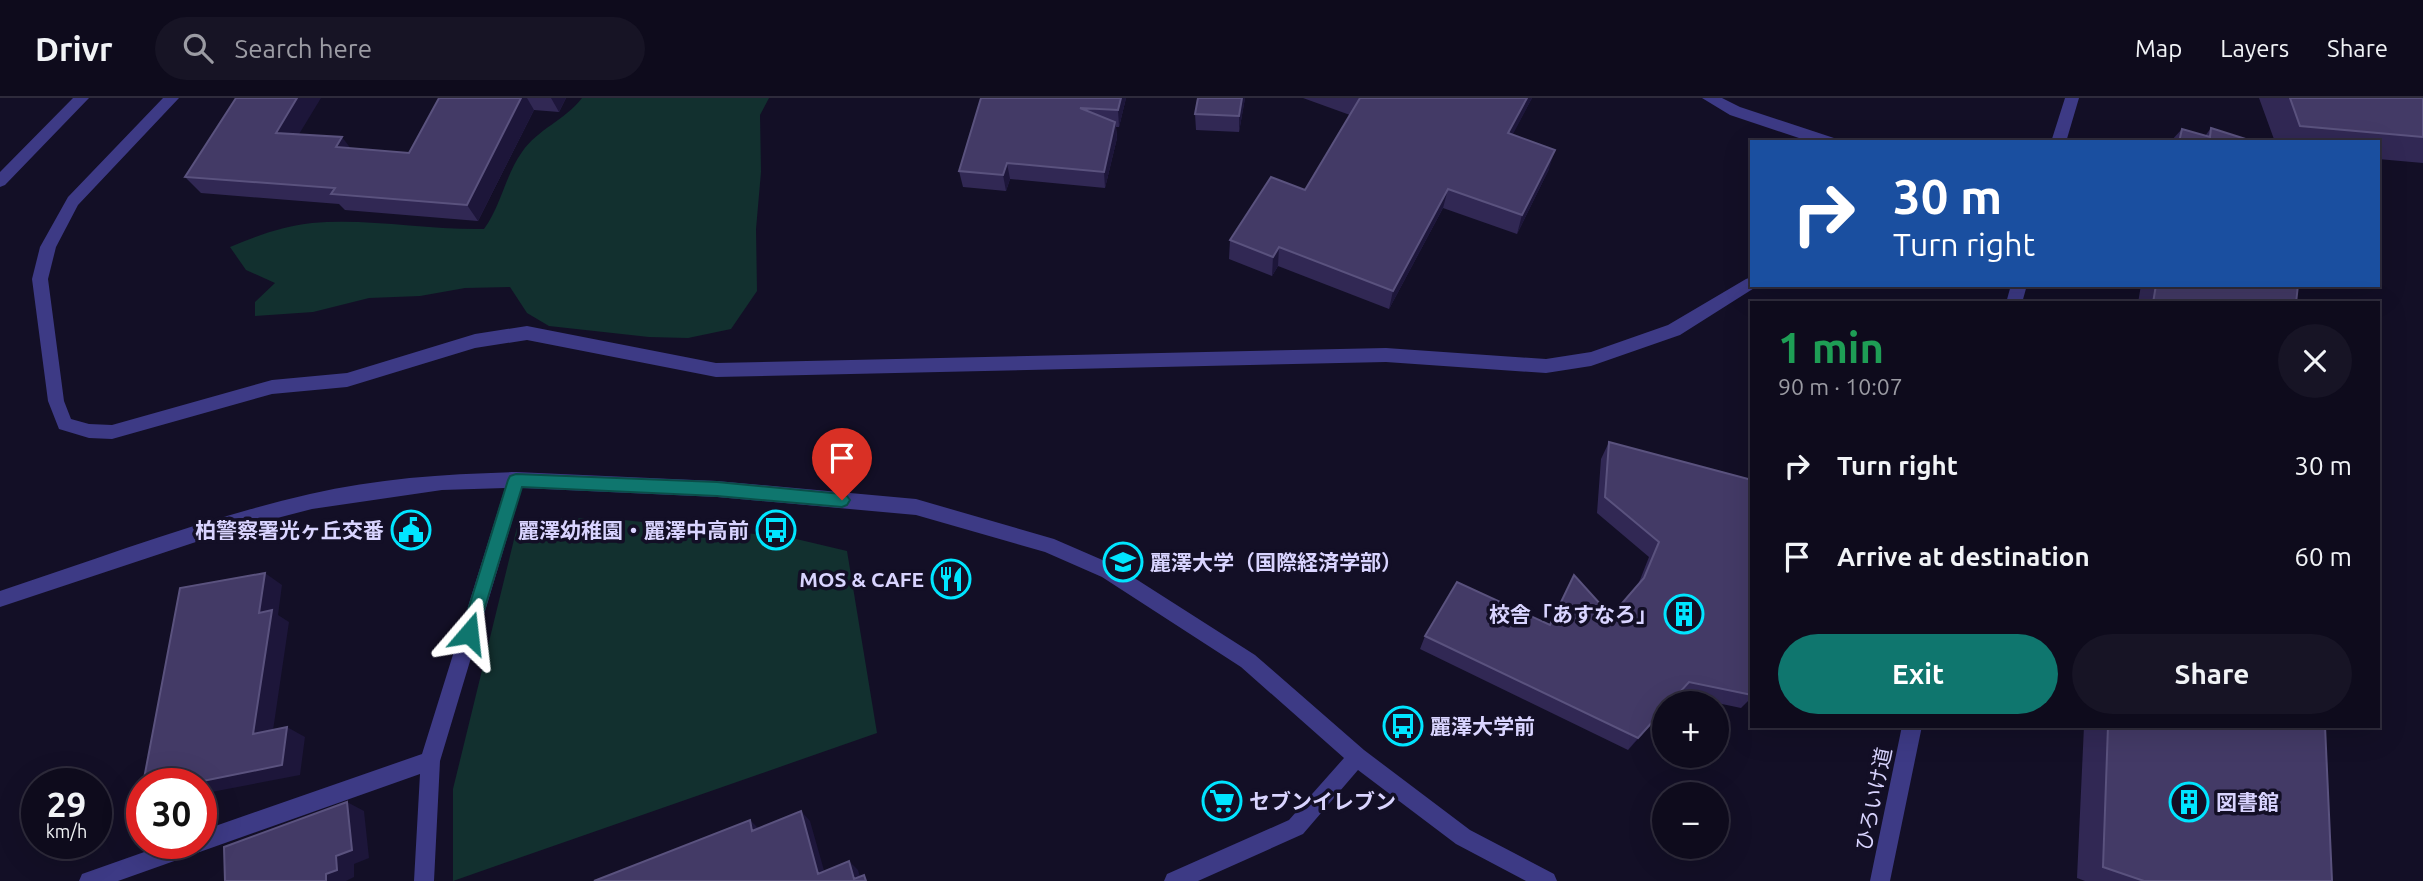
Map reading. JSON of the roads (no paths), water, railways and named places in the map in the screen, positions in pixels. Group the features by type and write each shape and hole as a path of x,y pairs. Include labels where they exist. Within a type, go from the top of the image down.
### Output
{"street":[{"path":"0,181 82,98"},
{"path":"172,98 73,201 48,247 40,279 55,401 65,424 89,431 112,432 272,387 347,380 475,341 527,333 716,370 1386,355 1546,366 1591,359 1674,330 1750,284"},
{"path":"1709,98 1735,111 1823,140"},
{"path":"2059,140 2072,98"},
{"path":"0,599 235,522 312,501 405,486 516,480 717,489 916,507 1027,538 1108,571 1248,662 1357,757 1463,837 1547,881"},
{"path":"424,881 430,761 516,480"},
{"name":"ひろいけ道","path":"1880,881 1912,728"},
{"path":"1174,881 1296,827 1357,757"},
{"path":"217,835 430,761"},
{"path":"89,881 152,859"}],"place":[{"name":"柏警察署光ヶ丘交番","path":"411,530"},
{"name":"麗澤幼稚園・麗澤中高前","path":"776,530"},
{"name":"麗澤大学（国際経済学部）","path":"1123,562"},
{"name":"MOS & CAFE","path":"951,579"},
{"name":"校舎「あすなろ」","path":"1684,614"},
{"name":"麗澤大学前","path":"1403,726"},
{"name":"セブンイレブン","path":"1222,801"},
{"name":"図書館","path":"2189,802"}]}
